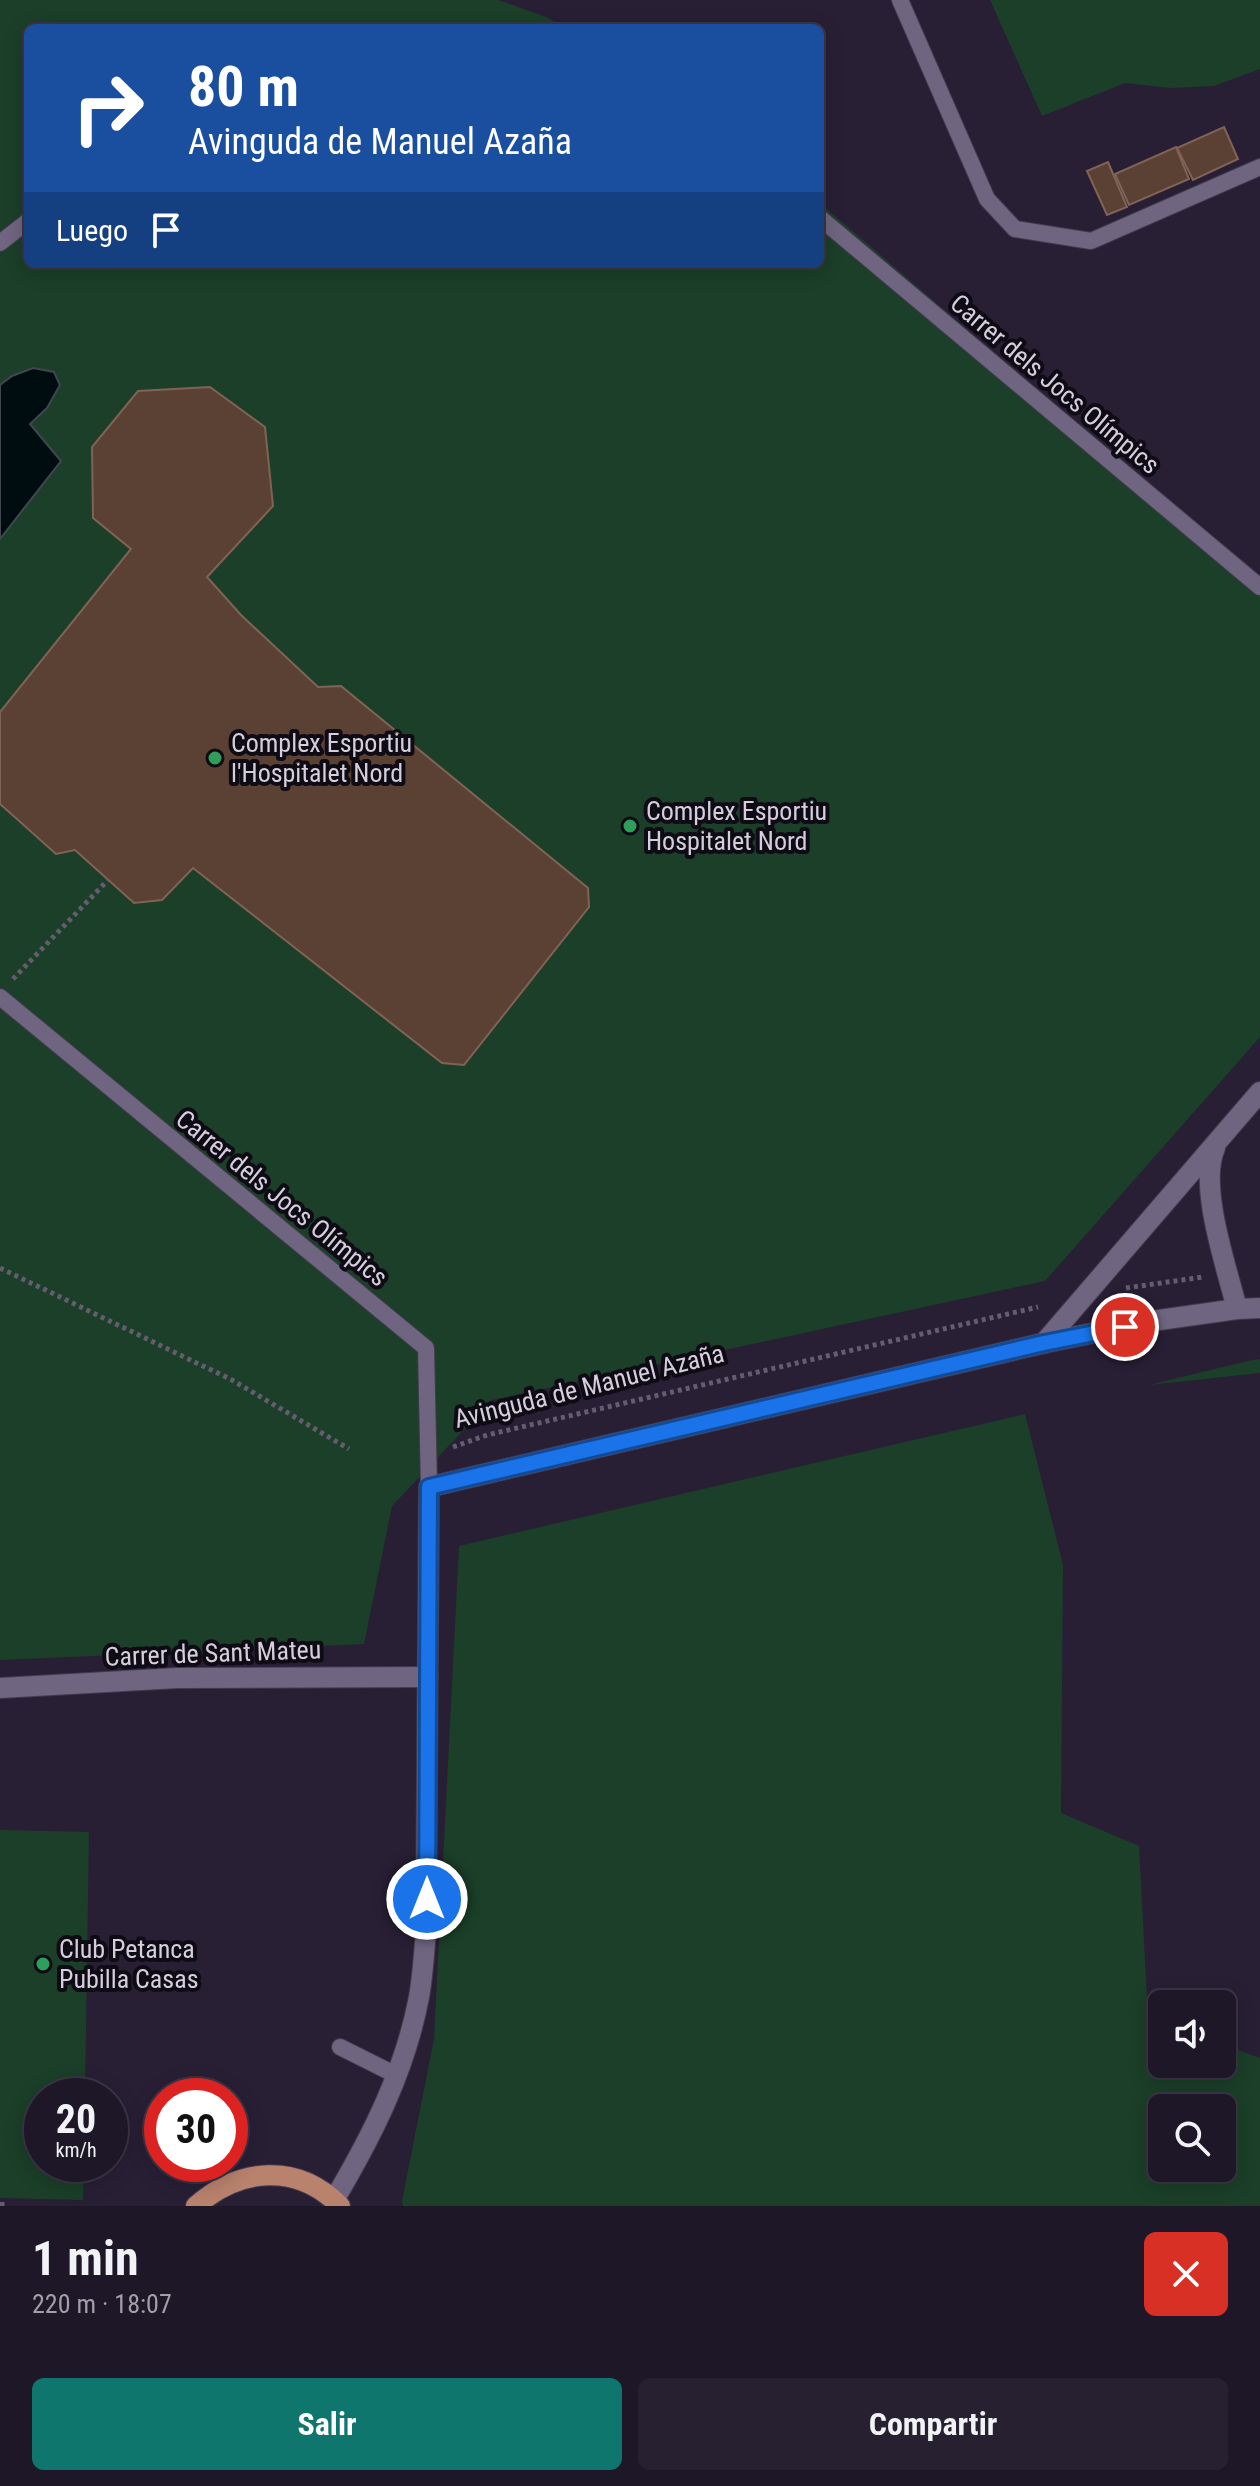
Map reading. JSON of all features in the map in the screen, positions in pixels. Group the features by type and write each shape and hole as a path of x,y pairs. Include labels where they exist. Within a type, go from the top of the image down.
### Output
{"main road":[{"path":"196,2206 214,2191 244,2178 272,2175 295,2178 314,2185 337,2203"}],"street":[{"path":"1044,1343 1260,1092"},
{"path":"1224,1135 1213,1152 1209,1180 1237,1309"},
{"path":"337,2203 370,2140 398,2076 419,1997 426,1930 429,1487 1044,1343 1152,1321 1260,1308"},
{"name":"Carrer de Sant Mateu","path":"0,1688 177,1678 428,1677"}],"lane":[{"path":"900,0 987,199 1015,229 1091,241 1260,167"},
{"name":"Carrer dels Jocs Olímpics","path":"824,221 1260,587"},
{"path":"0,243 24,224"},
{"name":"Carrer dels Jocs Olímpics","path":"0,997 426,1348 429,1487"},
{"path":"340,2047 398,2076"}],"path":[{"path":"11,981 108,880"},
{"path":"0,1268 232,1380 349,1449"},
{"path":"1085,1296 1228,1275"},
{"name":"Avinguda de Manuel Azaña","path":"429,1463 459,1444 487,1435 1041,1306"},
{"path":"2,2198 2,2206"}],"green space":[{"name":"Complex Esportiu Hospitalet Nord","path":"0,0 498,0 559,24 24,24 24,268 824,268 824,206 1260,582 1260,1037 1045,1281 492,1400 392,1506 364,1644 0,1660"},
{"path":"990,0 1260,0 1260,69 1214,86 1171,88 1125,83 1042,116"},
{"path":"1260,1359 1260,1373 1149,1385 1252,1360"},
{"path":"1025,1414 1063,1565 1061,1813 1139,1846 1148,2078 1236,2078 1236,2049 1260,2058 1260,2206 403,2206 434,2039 459,1546"},
{"name":"Club Petanca Pubilla Casas","path":"0,1830 89,1832 85,2078 24,2078 24,2182 84,2182 83,2200 0,2198"}],"shaded area":[{"path":"33,368 54,372 60,385 47,408 30,424 61,461 0,539 0,385 12,376"}],"building":[{"path":"1224,127 1238,159 1193,180 1177,148"},
{"path":"1176,147 1189,179 1129,205 1115,174"},
{"path":"1108,162 1127,207 1107,215 1087,171"},
{"name":"Complex Esportiu l'Hospitalet Nord","path":"210,387 265,427 273,506 207,577 241,615 318,687 341,686 588,888 589,907 464,1065 442,1063 193,868 162,900 134,903 75,850 56,854 0,804 0,712 131,549 93,518 92,447 138,391"}],"place":[{"name":"Complex Esportiu l'Hospitalet Nord","path":"215,758"},
{"name":"Complex Esportiu Hospitalet Nord","path":"630,826"},
{"name":"Club Petanca Pubilla Casas","path":"43,1964"}],"route":[{"path":"427,1899 429,1487 1044,1343 1125,1327"}]}
